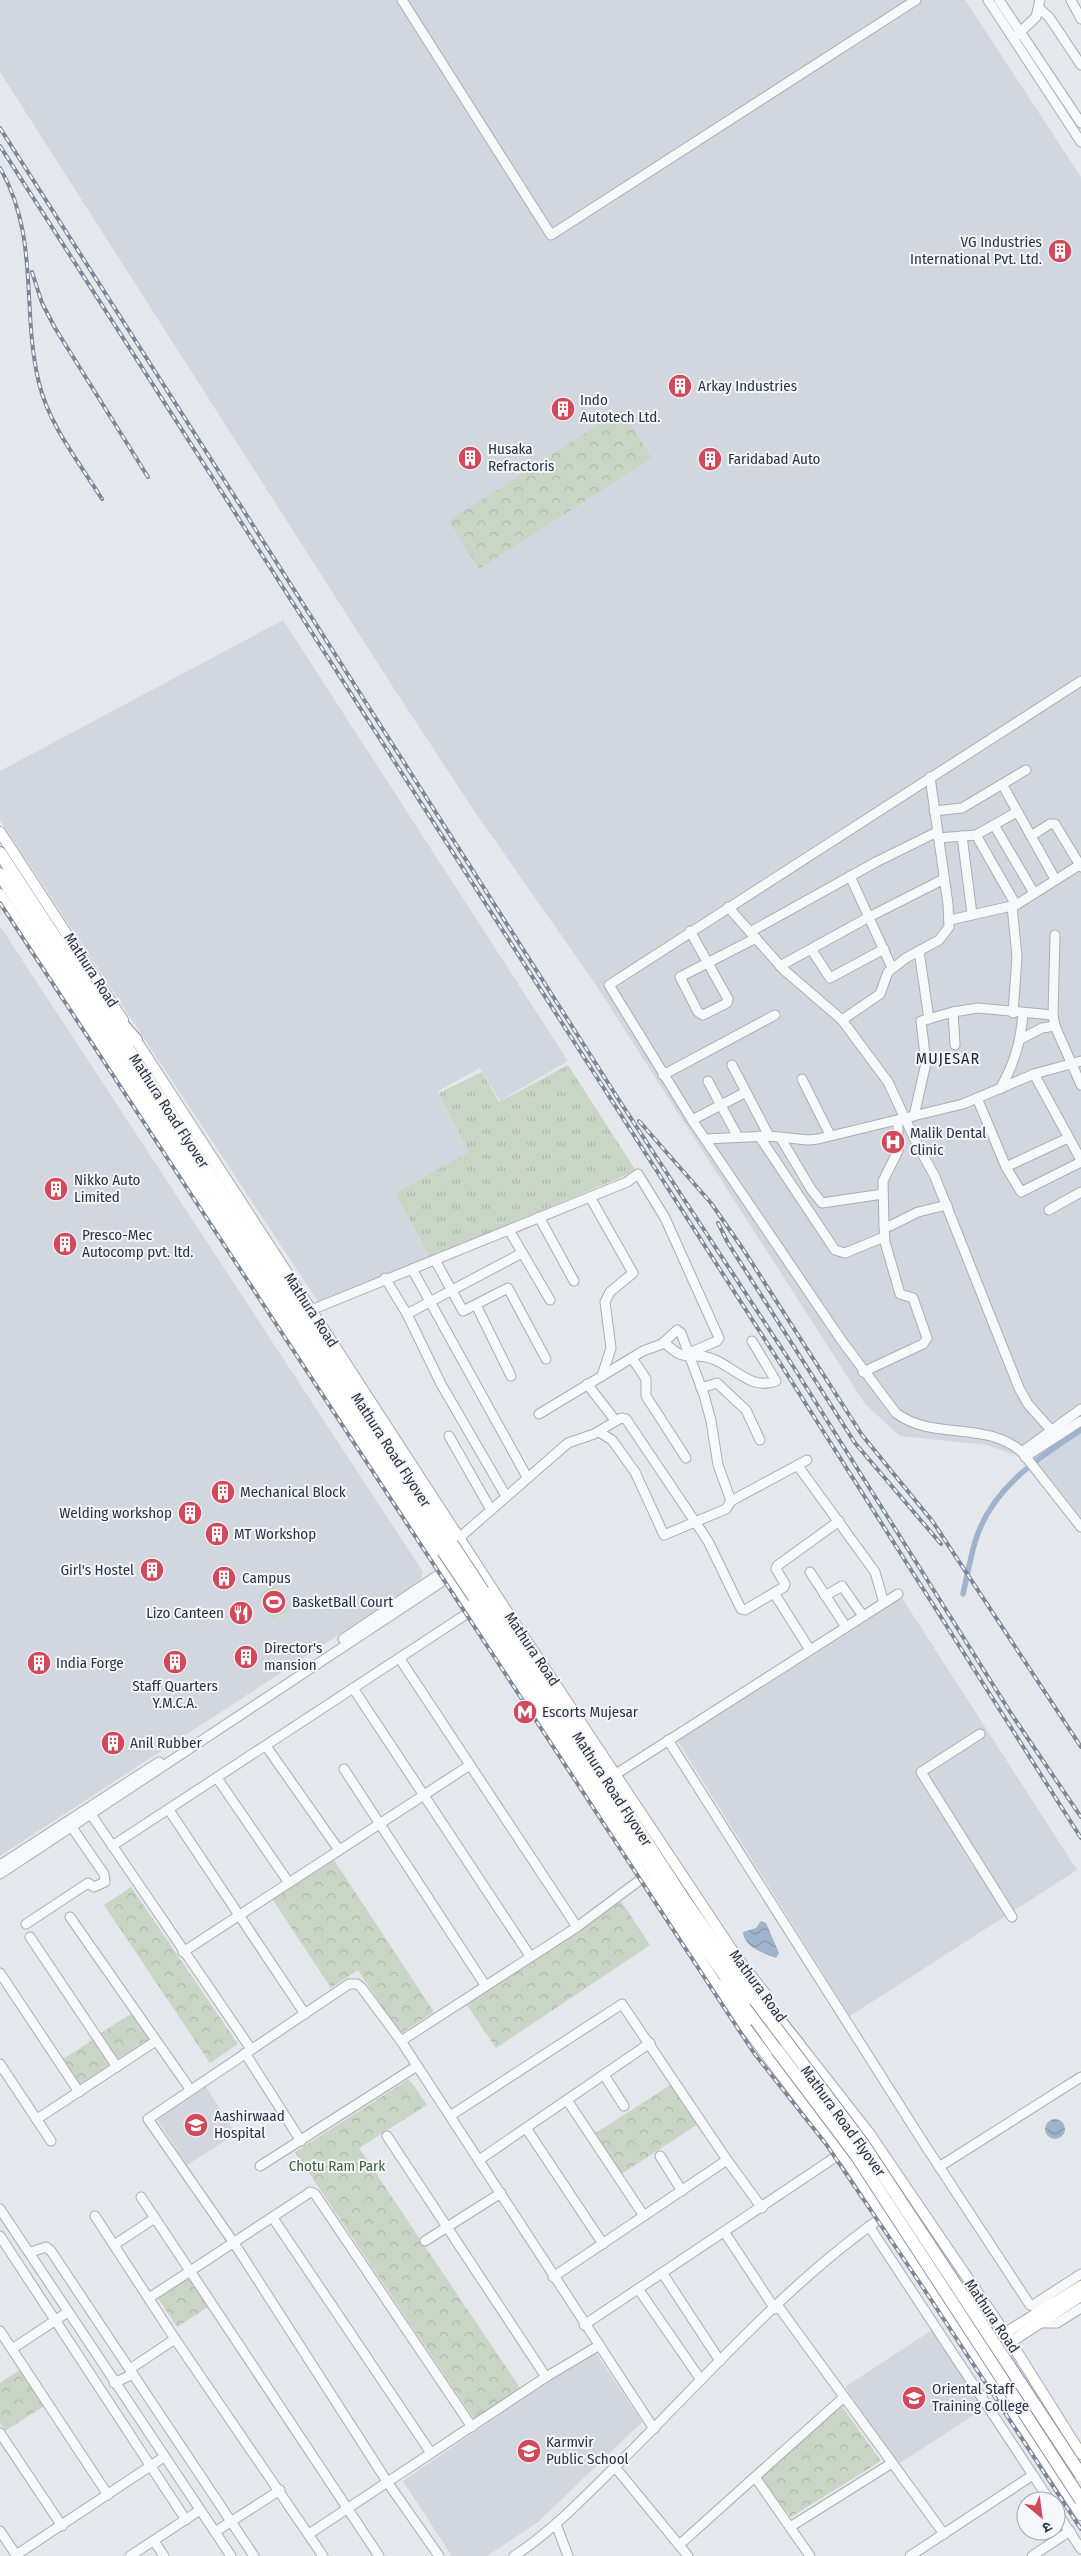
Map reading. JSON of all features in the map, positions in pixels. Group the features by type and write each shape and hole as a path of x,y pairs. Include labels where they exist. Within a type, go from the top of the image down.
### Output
{"highway":[{"name":"Mathura Road","path":"0,852 92,993"},
{"name":"Mathura Road Flyover","path":"0,874 734,1970 863,2144 1081,2475"},
{"path":"92,993 136,1040"},
{"name":"Mathura Road Flyover","path":"92,993 633,1841"},
{"path":"633,1841 665,1905"},
{"name":"Mathura Road","path":"633,1841 766,2034"},
{"path":"734,1970 753,1988 799,2045"},
{"path":"717,1985 730,2002 766,2034"},
{"name":"Mathura Road Flyover","path":"766,2034 856,2155 1081,2500"}],"main road":[{"name":"Mathura Road","path":"0,832 459,1538 738,1959 766,1994 799,2045 869,2133 996,2320 1080,2450"},
{"name":"Mathura Road","path":"0,894 447,1573 644,1877 665,1905 737,2016 884,2216 1081,2515"},
{"path":"1018,2355 1025,2338 1068,2295 1081,2286"},
{"path":"980,2362 1020,2324 1081,2296"},
{"path":"958,2328 966,2331 980,2325 988,2309"},
{"path":"996,2320 1020,2324"},
{"path":"974,2352 1040,2323"},
{"path":"998,2390 998,2379 1002,2371 1010,2366 1027,2369"}],"street":[{"path":"402,0 551,235 916,0"},
{"path":"988,0 1081,142"},
{"path":"999,0 1081,123"},
{"path":"1070,0 1081,19"},
{"path":"1013,38 1022,32 1036,17 1040,2"},
{"path":"1040,2 1044,11 1080,63"},
{"path":"1081,682 609,984 692,1120 864,1372 896,1413 906,1421 921,1426 989,1434 1012,1444 1025,1456 1081,1527"},
{"path":"934,811 962,808 1026,770"},
{"path":"842,1020 880,994 886,974 892,968 943,937 950,920 930,777"},
{"path":"1002,784 1055,879"},
{"path":"690,931 708,962 728,1001 702,1016 679,977 708,962 850,876 937,835 976,835 1017,812"},
{"path":"950,920 1014,905 1080,865 1055,824 1050,824 1031,836"},
{"path":"994,825 1034,893"},
{"path":"976,835 1014,905 1018,958 1018,1013 1021,1039 1014,1063 1000,1089"},
{"path":"962,836 972,914"},
{"path":"850,876 892,968"},
{"path":"780,966 869,917 944,879"},
{"path":"728,907 780,966 842,1020 888,1082 905,1119 936,1177 1018,1388 1028,1404 1051,1430"},
{"path":"1055,935 1053,1015 1055,1026 1070,1064 1081,1085"},
{"path":"811,949 830,978 884,949"},
{"path":"919,951 929,1019"},
{"path":"864,1372 924,1344 927,1338 912,1298 900,1294 884,1237 883,1194 884,1179 899,1148 905,1119 926,1063 920,1023 952,1012 978,1008 1053,1015"},
{"path":"952,1012 955,1045"},
{"path":"663,1075 775,1015"},
{"path":"1021,1039 1042,1028 1055,1026"},
{"path":"705,1139 769,1136 808,1140 905,1119 976,1098 1034,1074 1081,1061"},
{"path":"732,1066 769,1136"},
{"path":"976,1098 1006,1167 1022,1192 1081,1161 1034,1074"},
{"path":"802,1079 830,1135"},
{"path":"708,1081 738,1137"},
{"path":"692,1120 746,1092"},
{"path":"759,1136 835,1250 846,1253 884,1237"},
{"path":"780,1137 811,1189 822,1203 883,1194"},
{"path":"1006,1167 1068,1138"},
{"path":"311,1310 385,1278 435,1260 627,1182 638,1174 665,1218 719,1338 718,1341 690,1355"},
{"path":"1049,1210 1081,1192"},
{"path":"590,1197 634,1272 610,1292 605,1302 611,1348 602,1376"},
{"path":"884,1226 890,1226 918,1212 947,1205"},
{"path":"539,1217 574,1281"},
{"path":"509,1230 550,1300"},
{"path":"407,1314 522,1252"},
{"path":"435,1260 463,1311 508,1288 546,1359"},
{"path":"412,1269 527,1477"},
{"path":"385,1278 407,1314 441,1384 506,1496"},
{"path":"476,1305 512,1376"},
{"path":"539,1414 632,1358 664,1342 675,1332 679,1331 690,1355 701,1388 711,1421 718,1465 731,1501"},
{"path":"664,1342 676,1353 715,1359 756,1383 766,1384 776,1381 752,1342"},
{"path":"632,1358 646,1380 646,1396 686,1458"},
{"path":"701,1388 716,1383 740,1403 746,1410 760,1440"},
{"path":"587,1384 615,1420"},
{"path":"1025,1456 1051,1430 1081,1409"},
{"path":"459,1538 568,1443 598,1432 621,1418 626,1419 678,1492 695,1523 708,1541 741,1610 745,1610 785,1586 776,1569 777,1566 839,1520"},
{"path":"1025,1456 1081,1421"},
{"path":"598,1432 612,1440 635,1472 664,1535 726,1509 731,1501 807,1460"},
{"path":"449,1436 491,1510"},
{"path":"798,1466 875,1572 884,1603"},
{"path":"0,1865 89,1811 472,1557"},
{"path":"810,1572 846,1627"},
{"path":"825,1596 842,1586 863,1616"},
{"path":"774,1593 810,1650"},
{"path":"616,1774 898,1594"},
{"path":"112,1846 471,1611"},
{"path":"400,1659 577,1927"},
{"path":"353,1688 530,1956"},
{"path":"980,1734 920,1772 1012,1918"},
{"path":"668,1740 939,2166 1032,2306"},
{"path":"266,1746 339,1850"},
{"path":"183,1952 470,1765"},
{"path":"344,1769 485,1985"},
{"path":"217,1778 289,1883"},
{"path":"169,1810 305,2014"},
{"path":"0,1874 72,1826 89,1811"},
{"path":"89,1811 248,2051 301,2141"},
{"path":"26,1924 89,1883 94,1887 105,1882 104,1874 72,1826"},
{"path":"401,2041 577,1927 644,1877"},
{"path":"70,1917 190,2089"},
{"path":"30,1937 117,2066"},
{"path":"0,1972 79,2092"},
{"path":"439,2556 388,2483 234,2243 149,2122 150,2116 349,1984 357,1984 401,2041 501,2192 584,2325 654,2429"},
{"path":"450,2116 618,2004 624,2006 727,2160 762,2208"},
{"path":"37,2119 156,2041"},
{"path":"479,2160 650,2043"},
{"path":"0,2064 51,2142"},
{"path":"260,2166 417,2066"},
{"path":"604,2075 624,2106"},
{"path":"939,2166 1081,2077"},
{"path":"567,2100 644,2216"},
{"path":"526,2128 603,2244"},
{"path":"387,2136 546,2377"},
{"path":"584,2325 762,2208 840,2154"},
{"path":"660,2156 682,2191"},
{"path":"553,2277 727,2160"},
{"path":"149,2298 310,2192 315,2194 472,2427"},
{"path":"425,2241 501,2192"},
{"path":"141,2197 379,2556"},
{"path":"0,2209 31,2252 114,2383 231,2556"},
{"path":"94,2216 175,2339 280,2490 323,2556"},
{"path":"514,2556 556,2524 776,2307 869,2226 884,2216"},
{"path":"114,2245 155,2218"},
{"path":"273,2218 432,2453"},
{"path":"869,2226 1043,2491"},
{"path":"725,2232 776,2307 944,2534"},
{"path":"0,2236 186,2520"},
{"path":"31,2252 46,2247 52,2251 254,2556"},
{"path":"663,2274 720,2361"},
{"path":"1032,2306 1081,2274"},
{"path":"639,2290 701,2380"},
{"path":"1032,2306 1061,2304"},
{"path":"1040,2323 1057,2323 1081,2308"},
{"path":"12,2350 68,2312"},
{"path":"0,2331 108,2495"},
{"path":"114,2383 132,2372 175,2339"},
{"path":"309,2534 546,2377 598,2346"},
{"path":"679,2545 844,2397"},
{"path":"0,2433 62,2526"},
{"path":"0,2530 17,2556 164,2457"},
{"path":"790,2527 892,2463"},
{"path":"615,2466 688,2556"},
{"path":"910,2556 1033,2475"},
{"path":"755,2477 810,2556"},
{"path":"215,2532 280,2490"},
{"path":"130,2556 200,2510"},
{"path":"556,2524 568,2556"},
{"path":"1066,2525 1081,2548"},
{"path":"1032,2556 1070,2531"},
{"path":"154,2540 164,2556"}],"shaded area":[{"path":"0,0 965,0 1081,177 1081,1517 1038,1463 987,1445 900,1436 865,1404 594,982 475,812 391,684 0,72"},
{"path":"283,620 568,1061 500,1101 480,1068 438,1091 470,1152 395,1193 430,1257 319,1303 0,820 0,771"},
{"path":"0,926 423,1572 420,1582 0,1856"},
{"path":"902,1598 1077,1870 850,2016 677,1740"},
{"name":"Aashirwaad Hospital","path":"204,2084 236,2134 187,2165 155,2116"},
{"name":"Oriental Staff Training College","path":"932,2330 983,2409 897,2465 845,2387"},
{"name":"Karmvir Public School","path":"594,2350 642,2422 538,2522 487,2556 452,2556 403,2481"}],"green space":[{"path":"621,410 652,458 479,569 449,521"},
{"path":"568,1065 636,1171 430,1257 395,1193 469,1152 439,1093 482,1072 499,1102"},
{"name":"BasketBall Court","path":"275,1585 289,1610 273,1619 258,1595"},
{"path":"334,1860 434,2012 400,2034 358,1970 331,1988 273,1900"},
{"path":"131,1887 238,2044 210,2063 104,1905"},
{"path":"621,1901 650,1945 496,2048 467,2005"},
{"path":"134,2012 151,2038 118,2059 101,2033"},
{"path":"96,2038 113,2065 80,2086 63,2059"},
{"name":"Chotu Ram Park","path":"409,2079 427,2105 359,2148 520,2388 474,2419 295,2152"},
{"path":"672,2084 698,2124 620,2175 594,2134"},
{"path":"189,2278 208,2307 177,2327 158,2298"},
{"path":"20,2370 44,2406 5,2431 0,2422 0,2383"},
{"path":"841,2405 881,2461 791,2517 761,2478"}],"water":[{"path":"761,1921 766,1923 779,1953 776,1958 755,1949 744,1938 743,1932 756,1928"},
{"path":"1055,2119 1062,2122 1065,2129 1062,2136 1055,2139 1048,2136 1045,2129 1048,2122"}],"waterway":[{"path":"963,1594 975,1542 982,1523 992,1506 1004,1490 1032,1464 1081,1430"}],"railway":[{"path":"0,128 617,1097 786,1355 1012,1715 1081,1817"},
{"path":"0,146 778,1360 1081,1838"},
{"path":"0,168 12,194 20,220 25,247 31,328 39,383 57,428 102,499"},
{"path":"32,272 42,303 55,328 148,477"},
{"path":"0,903 754,2053 826,2144 922,2286 1081,2529"},
{"path":"639,1121 711,1203 743,1249 862,1435 933,1522 1081,1747"},
{"path":"718,1223 728,1243 855,1443 941,1544"}],"place":[{"name":"VG Industries International Pvt. Ltd.","path":"1060,251"},
{"name":"Arkay Industries","path":"680,386"},
{"name":"Indo Autotech Ltd.","path":"563,409"},
{"name":"Husaka Refractoris","path":"470,458"},
{"name":"Faridabad Auto","path":"710,459"},
{"name":"Malik Dental Clinic","path":"893,1142"},
{"name":"Nikko Auto Limited","path":"56,1189"},
{"name":"Presco-Mec Autocomp pvt. ltd.","path":"65,1244"},
{"name":"Mechanical Block","path":"223,1492"},
{"name":"Welding workshop","path":"190,1513"},
{"name":"MT Workshop","path":"217,1534"},
{"name":"Girl's Hostel","path":"152,1570"},
{"name":"Campus","path":"224,1578"},
{"name":"BasketBall Court","path":"274,1602"},
{"name":"Lizo Canteen","path":"241,1613"},
{"name":"Director's mansion","path":"246,1657"},
{"name":"Staff Quarters Y.M.C.A.","path":"175,1662"},
{"name":"India Forge","path":"39,1663"},
{"name":"Escorts Mujesar","path":"525,1712"},
{"name":"Anil Rubber","path":"113,1743"},
{"name":"Aashirwaad Hospital","path":"196,2125"},
{"name":"Oriental Staff Training College","path":"914,2398"},
{"name":"Karmvir Public School","path":"529,2451"}],"district":[{"name":"MUJESAR","path":"948,1058"}]}
